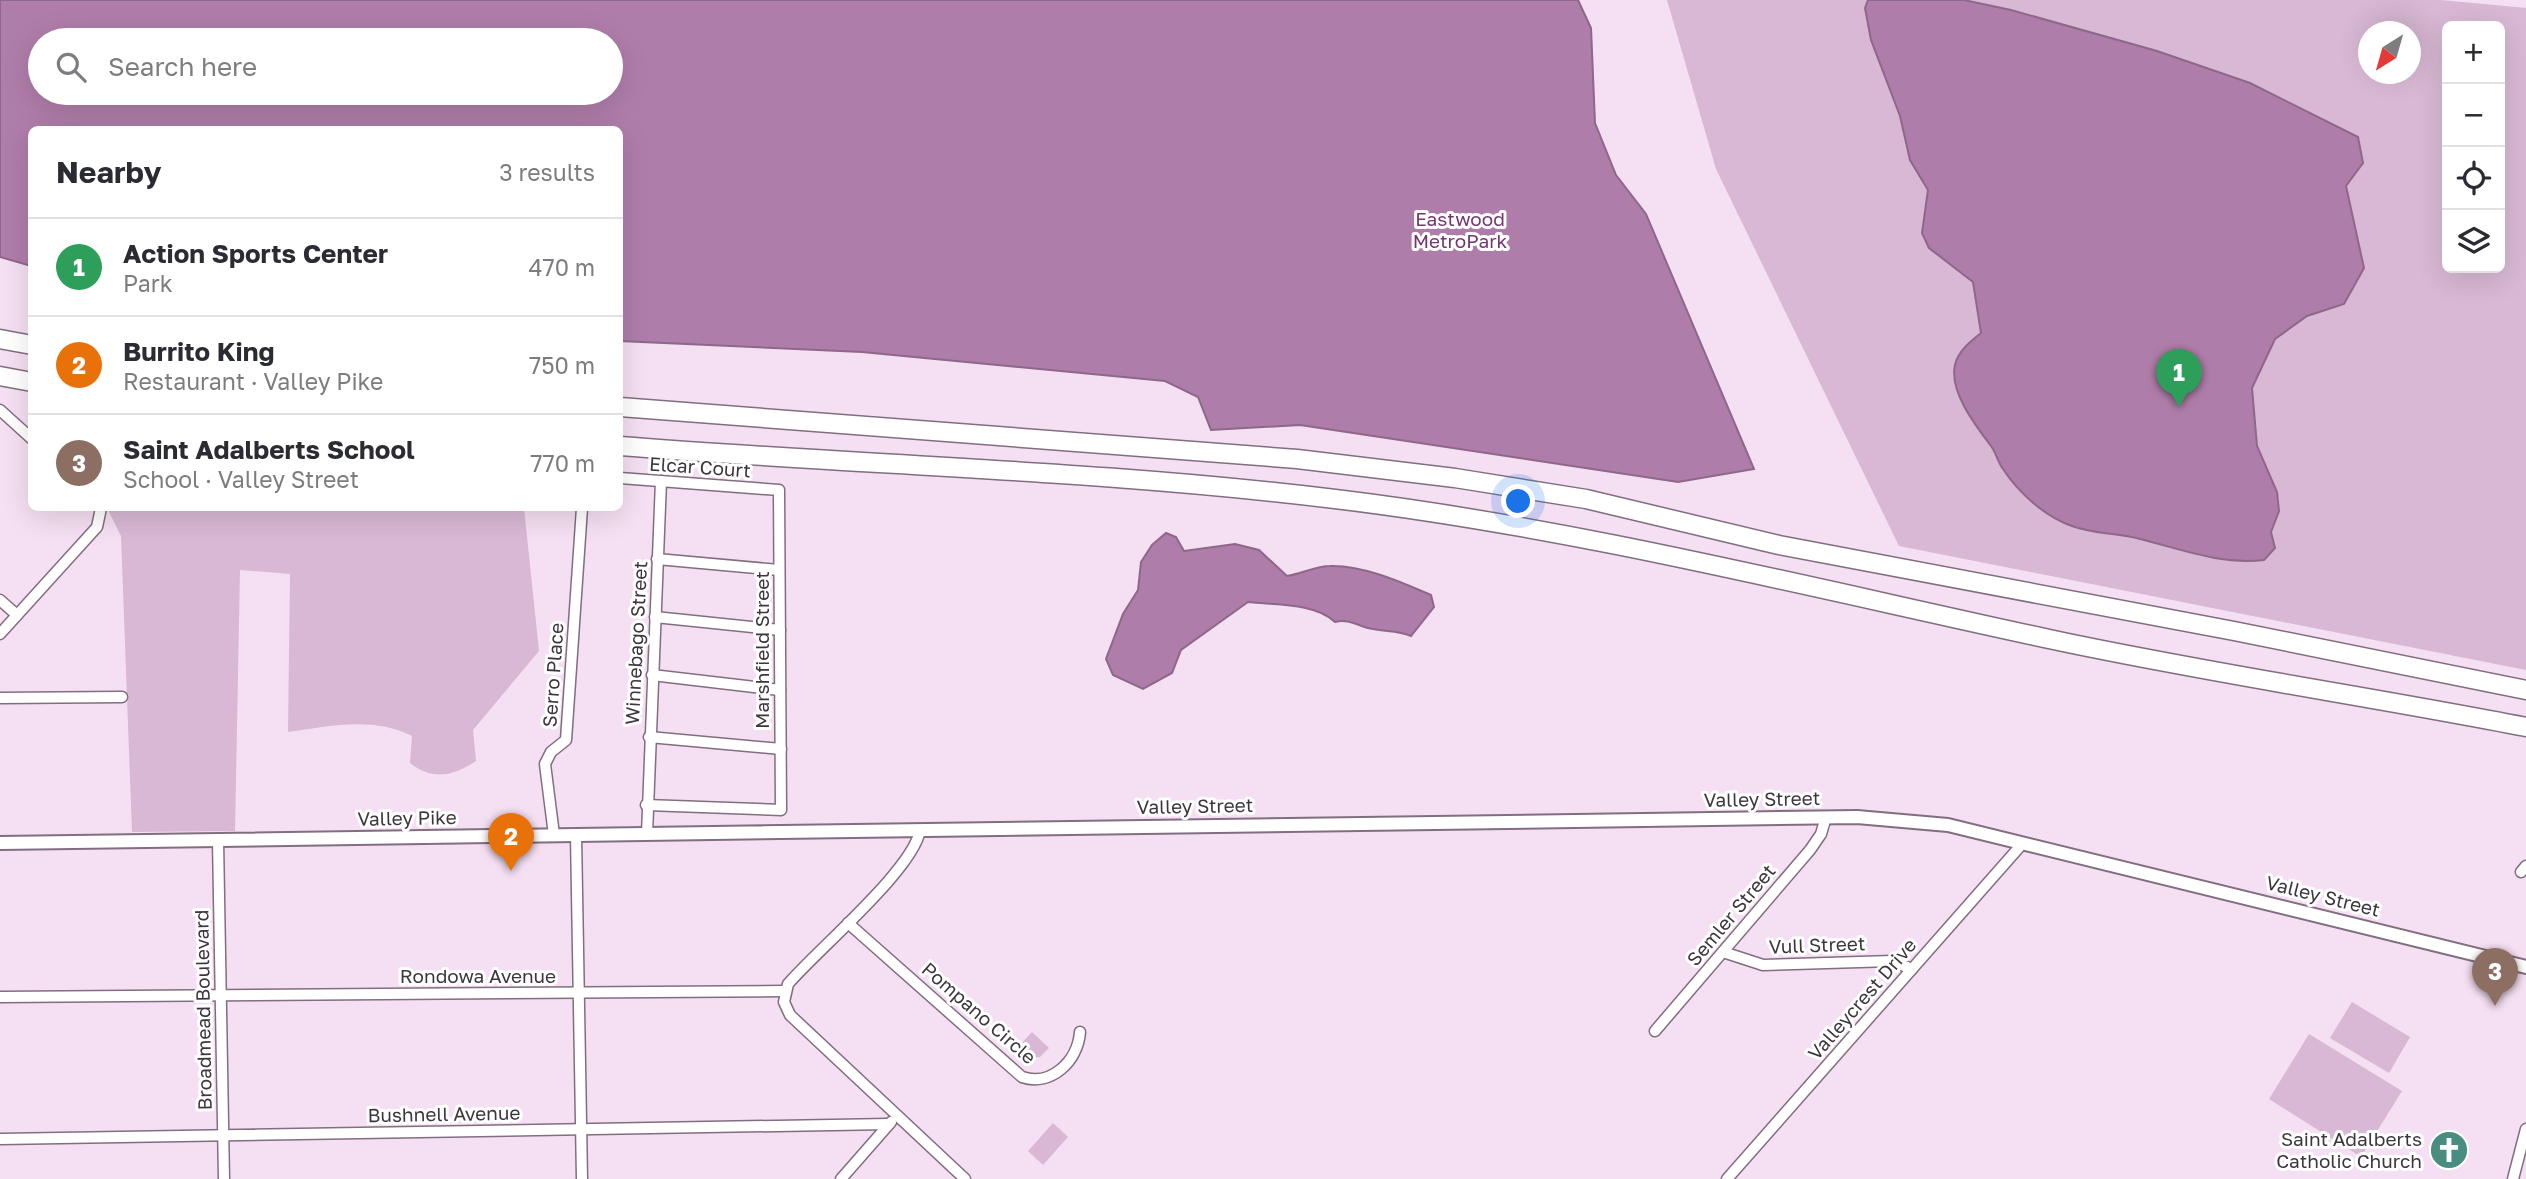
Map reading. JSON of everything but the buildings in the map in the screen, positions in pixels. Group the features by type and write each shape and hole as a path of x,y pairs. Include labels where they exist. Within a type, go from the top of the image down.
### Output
{"highway":[{"path":"0,339 28,344"},
{"path":"0,376 28,381"},
{"path":"623,407 1297,459 1455,478 1586,499 1779,545 2234,631 2526,690"},
{"path":"623,446 1090,476 1336,499 1609,544 2052,639 2526,727"}],"street":[{"path":"0,410 28,435"},
{"name":"Elcar Court","path":"623,478 779,490"},
{"name":"Winnebago Street","path":"647,834 646,805 661,481"},
{"name":"Marshfield Street","path":"646,805 781,810 779,490"},
{"path":"0,634 97,527 100,511"},
{"name":"Serro Place","path":"554,835 545,764 551,752 566,740 582,511"},
{"path":"657,559 779,570"},
{"path":"0,600 17,615"},
{"path":"655,617 780,630"},
{"path":"652,675 780,690"},
{"path":"0,698 122,697"},
{"path":"649,737 781,749"},
{"name":"Valley Street","path":"981,829 1826,817 1933,822 2526,967"},
{"name":"Semler Street","path":"1655,1031 1810,850 1821,834 1826,817"},
{"name":"Valley Pike","path":"0,843 981,829"},
{"path":"920,830 915,847 848,923 794,977 785,991 784,1002 790,1015 892,1120 965,1179"},
{"path":"576,835 582,1179"},
{"name":"Broadmead Boulevard","path":"218,840 223,1179"},
{"name":"Valleycrest Drive","path":"1727,1179 2023,843"},
{"name":"Pompano Circle","path":"848,923 1022,1077 1037,1080 1056,1072 1076,1049 1080,1032"},
{"name":"Vull Street","path":"1723,952 1763,964 1892,961 1912,969"},
{"name":"Rondowa Avenue","path":"0,997 785,991"},
{"path":"841,1179 892,1120"},
{"name":"Bushnell Avenue","path":"0,1139 581,1129 892,1120"},
{"path":"2513,1179 2526,1129"}],"shaded area":[{"name":"Eastwood MetroPark","path":"0,0 1578,0 1591,28 1595,123 1616,175 1646,214 1754,469 1678,482 1300,425 1211,430 1198,397 1165,381 862,352 623,341 623,126 28,126 28,265 0,257"},
{"path":"1667,0 2441,0 2526,8 2526,670 1899,546 1716,169"},
{"path":"1868,0 1964,0 2011,10 2157,51 2250,83 2358,137 2363,163 2346,186 2364,268 2344,304 2307,316 2275,339 2252,388 2257,446 2277,492 2279,511 2271,532 2275,548 2264,560 2216,558 2132,537 2072,526 2052,517 2033,503 2003,469 1965,408 1954,375 1959,355 1981,333 1973,282 1929,248 1922,233 1928,190 1910,160 1900,116 1871,40 1865,8"},
{"path":"108,511 524,511 539,651 473,730 476,761 451,773 427,772 410,763 412,736 397,730 351,724 288,732 290,574 240,570 235,831 132,832 121,536"},
{"path":"1166,533 1176,537 1184,551 1235,544 1259,550 1287,576 1330,566 1369,571 1431,595 1434,607 1411,636 1350,622 1335,622 1306,608 1248,602 1181,650 1172,673 1143,689 1113,675 1106,659 1123,614 1138,590 1141,562 1152,545"},
{"path":"2352,1002 2410,1037 2389,1073 2330,1038"},
{"path":"1032,1032 1049,1048 1040,1057 1032,1058 1019,1046"},
{"path":"2309,1034 2402,1091 2361,1157 2269,1099"},
{"path":"1053,1123 1068,1137 1043,1165 1028,1151"}],"place":[{"name":"Action Sports Center","path":"2179,407"},
{"name":"Burrito King","path":"511,871"},
{"name":"Saint Adalberts School","path":"2495,1006"},
{"name":"Saint Adalberts Catholic Church","path":"2449,1150"}]}
